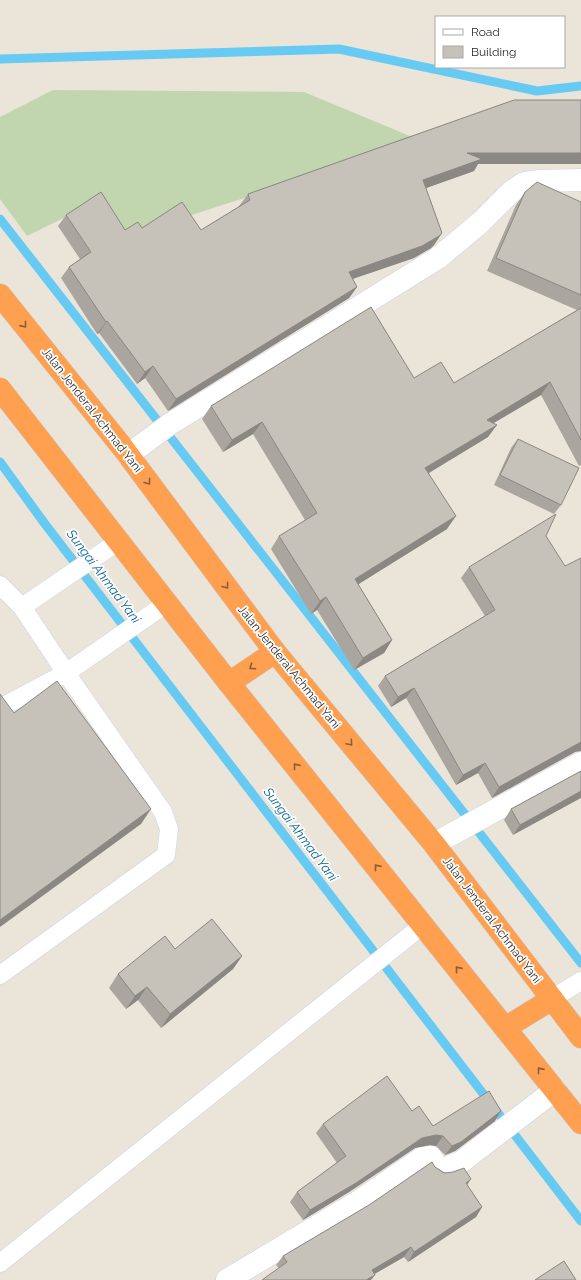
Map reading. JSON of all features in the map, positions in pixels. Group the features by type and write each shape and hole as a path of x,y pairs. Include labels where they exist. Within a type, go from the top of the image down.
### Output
{"highway":[{"name":"Jalan Jenderal Achmad Yani","path":"0,295 128,455 275,652 434,844 581,1037"},
{"path":"0,389 229,683 581,1123"},
{"path":"229,683 275,652"},
{"path":"505,1028 552,999"}],"street":[{"path":"128,455 162,430 438,258 481,222 511,192 524,183 537,181 581,180"},
{"path":"434,844 462,830 581,763"},
{"path":"227,1280 356,1203 422,1158 432,1157 439,1169 442,1170 462,1162 555,1090"}],"lane":[{"path":"22,607 119,541"},
{"path":"0,585 22,607 163,812 169,829 166,855 0,975"},
{"path":"0,708 66,673 167,603"},
{"path":"0,1263 423,925"},
{"path":"552,999 581,981"}],"green space":[{"path":"53,90 304,92 422,141 114,240 88,206 27,236 0,199 0,117"}],"building":[{"path":"514,100 581,100 581,153 467,153 482,159 423,180 442,233 439,236 422,246 349,272 357,287 176,399 153,366 145,372 107,321 106,322 69,267 91,252 66,215 101,192 125,230 138,222 142,228 182,202 201,230 250,200 248,194"},
{"path":"537,182 581,202 581,295 496,258 525,192"},
{"path":"371,307 414,378 441,362 454,383 581,308 581,440 550,382 487,420 497,425 425,468 456,516 355,579 392,640 363,658 326,597 320,601 279,536 317,513 262,422 232,440 211,406"},
{"path":"518,439 579,468 561,505 500,475"},
{"path":"556,514 546,536 565,566 581,558 581,742 499,787 485,763 463,775 414,688 398,697 385,676 495,610 469,567"},
{"path":"57,681 151,809 0,920 0,694 14,713"},
{"path":"581,771 581,791 520,825 511,809"},
{"path":"212,919 242,956 170,1014 147,987 135,996 118,974 165,936 175,949"},
{"path":"387,1076 412,1111 419,1106 433,1126 489,1091 501,1111 461,1142 452,1146 443,1136 436,1135 422,1138 356,1183 310,1210 297,1192 346,1156 323,1124"},
{"path":"432,1162 435,1167 444,1173 453,1172 464,1168 471,1179 466,1183 482,1207 414,1252 411,1247 372,1270 375,1275 366,1280 262,1280 287,1262 283,1256 369,1205"},
{"path":"564,1261 576,1280 535,1280"}],"waterway":[{"path":"0,59 339,49 537,91 581,86"},
{"name":"Sungai Ahmad Yani","path":"0,219 581,963"},
{"name":"Sungai Ahmad Yani","path":"0,462 45,524 581,1221"}]}
